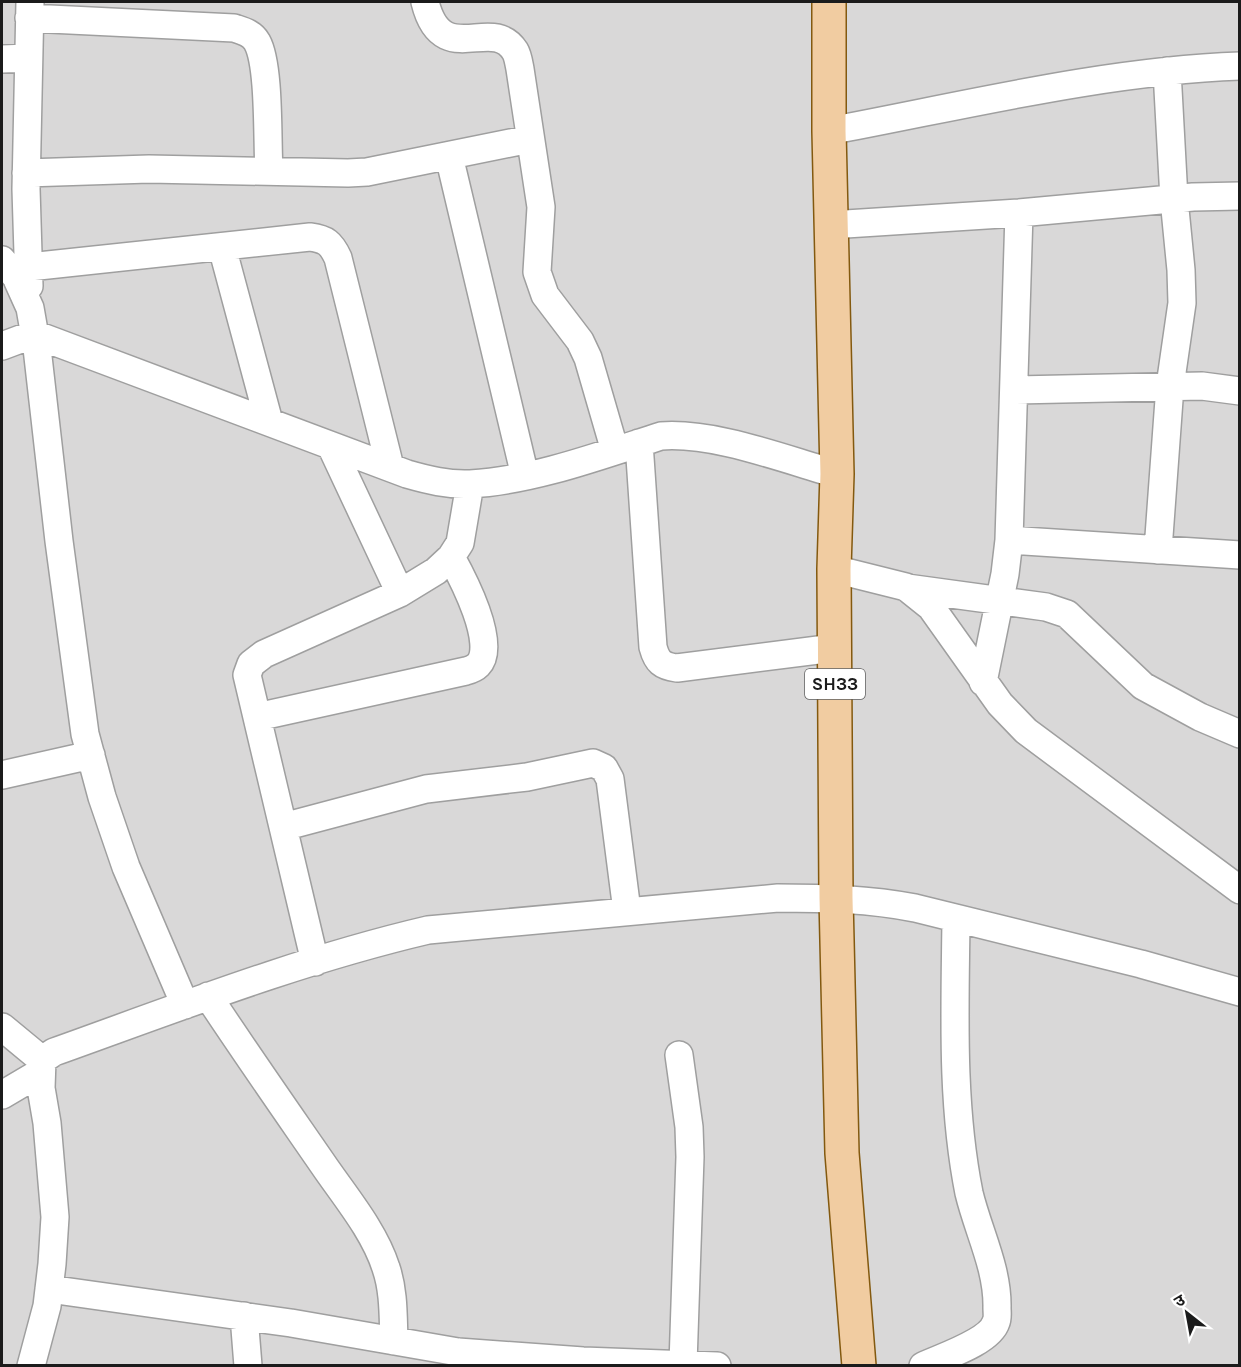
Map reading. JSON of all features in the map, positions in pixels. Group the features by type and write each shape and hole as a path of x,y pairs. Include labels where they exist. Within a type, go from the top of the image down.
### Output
{"main road":[{"name":"SH33","path":"829,2 830,225 837,474 834,569 836,898 842,1153 859,1365"}],"street":[{"path":"425,2 433,24 443,35 460,39 491,36 506,42 515,52 520,69 540,207 537,272 545,295 580,340 627,447 656,659 665,667 677,668 834,648"},
{"path":"269,171 264,70 257,41 248,32 234,28 29,10 15,58 26,173 32,321 77,685 85,734 102,797 126,867 196,1001 357,1214 372,1238 386,1266 391,1286 394,1341"},
{"path":"829,131 1102,80 1167,71 1239,66"},
{"path":"1158,550 1170,386 1182,303 1167,71"},
{"path":"26,173 149,169 319,174 367,172 530,139"},
{"path":"450,156 525,476"},
{"path":"830,225 1239,196"},
{"path":"983,682 1000,600 1009,540 1019,213"},
{"path":"29,267 310,237 323,239 332,245 343,274 390,468"},
{"path":"222,247 269,422"},
{"path":"2,260 16,278 32,321 269,422 390,468 434,482 470,484 525,476 661,436 682,434 708,438 837,474"},
{"path":"2,346 32,321"},
{"path":"1014,390 1202,386 1239,391"},
{"path":"331,446 400,593"},
{"path":"315,962 247,675 251,664 264,654 400,593 436,571 451,557 460,543 470,484"},
{"path":"1009,540 1239,555"},
{"path":"257,717 466,672 478,666 484,655 477,615 470,592 451,557"},
{"path":"834,569 906,587 1046,607 1067,614 1143,686 1200,717 1239,734"},
{"path":"906,587 931,607 983,682 1026,731 1239,890"},
{"path":"2,775 91,755"},
{"path":"283,827 426,789 527,777 593,764 604,768 610,779 627,910"},
{"path":"2,1095 42,1066 54,1052 196,1001 388,940 428,930 627,910 778,898 836,898 887,903 1141,964 1239,992"},
{"path":"923,1365 989,1333 997,1321 994,1277 970,1196 959,1122 955,1039 956,919"},
{"path":"2,1027 42,1066 55,1217 47,1306 26,1363"},
{"path":"679,1055 689,1127 690,1157 682,1364"},
{"path":"49,1289 244,1316 394,1341 431,1356 494,1356 717,1365"},
{"path":"244,1316 248,1365"}],"shaded area":[{"path":"2,2 1239,2 1239,1365 2,1365"}]}
